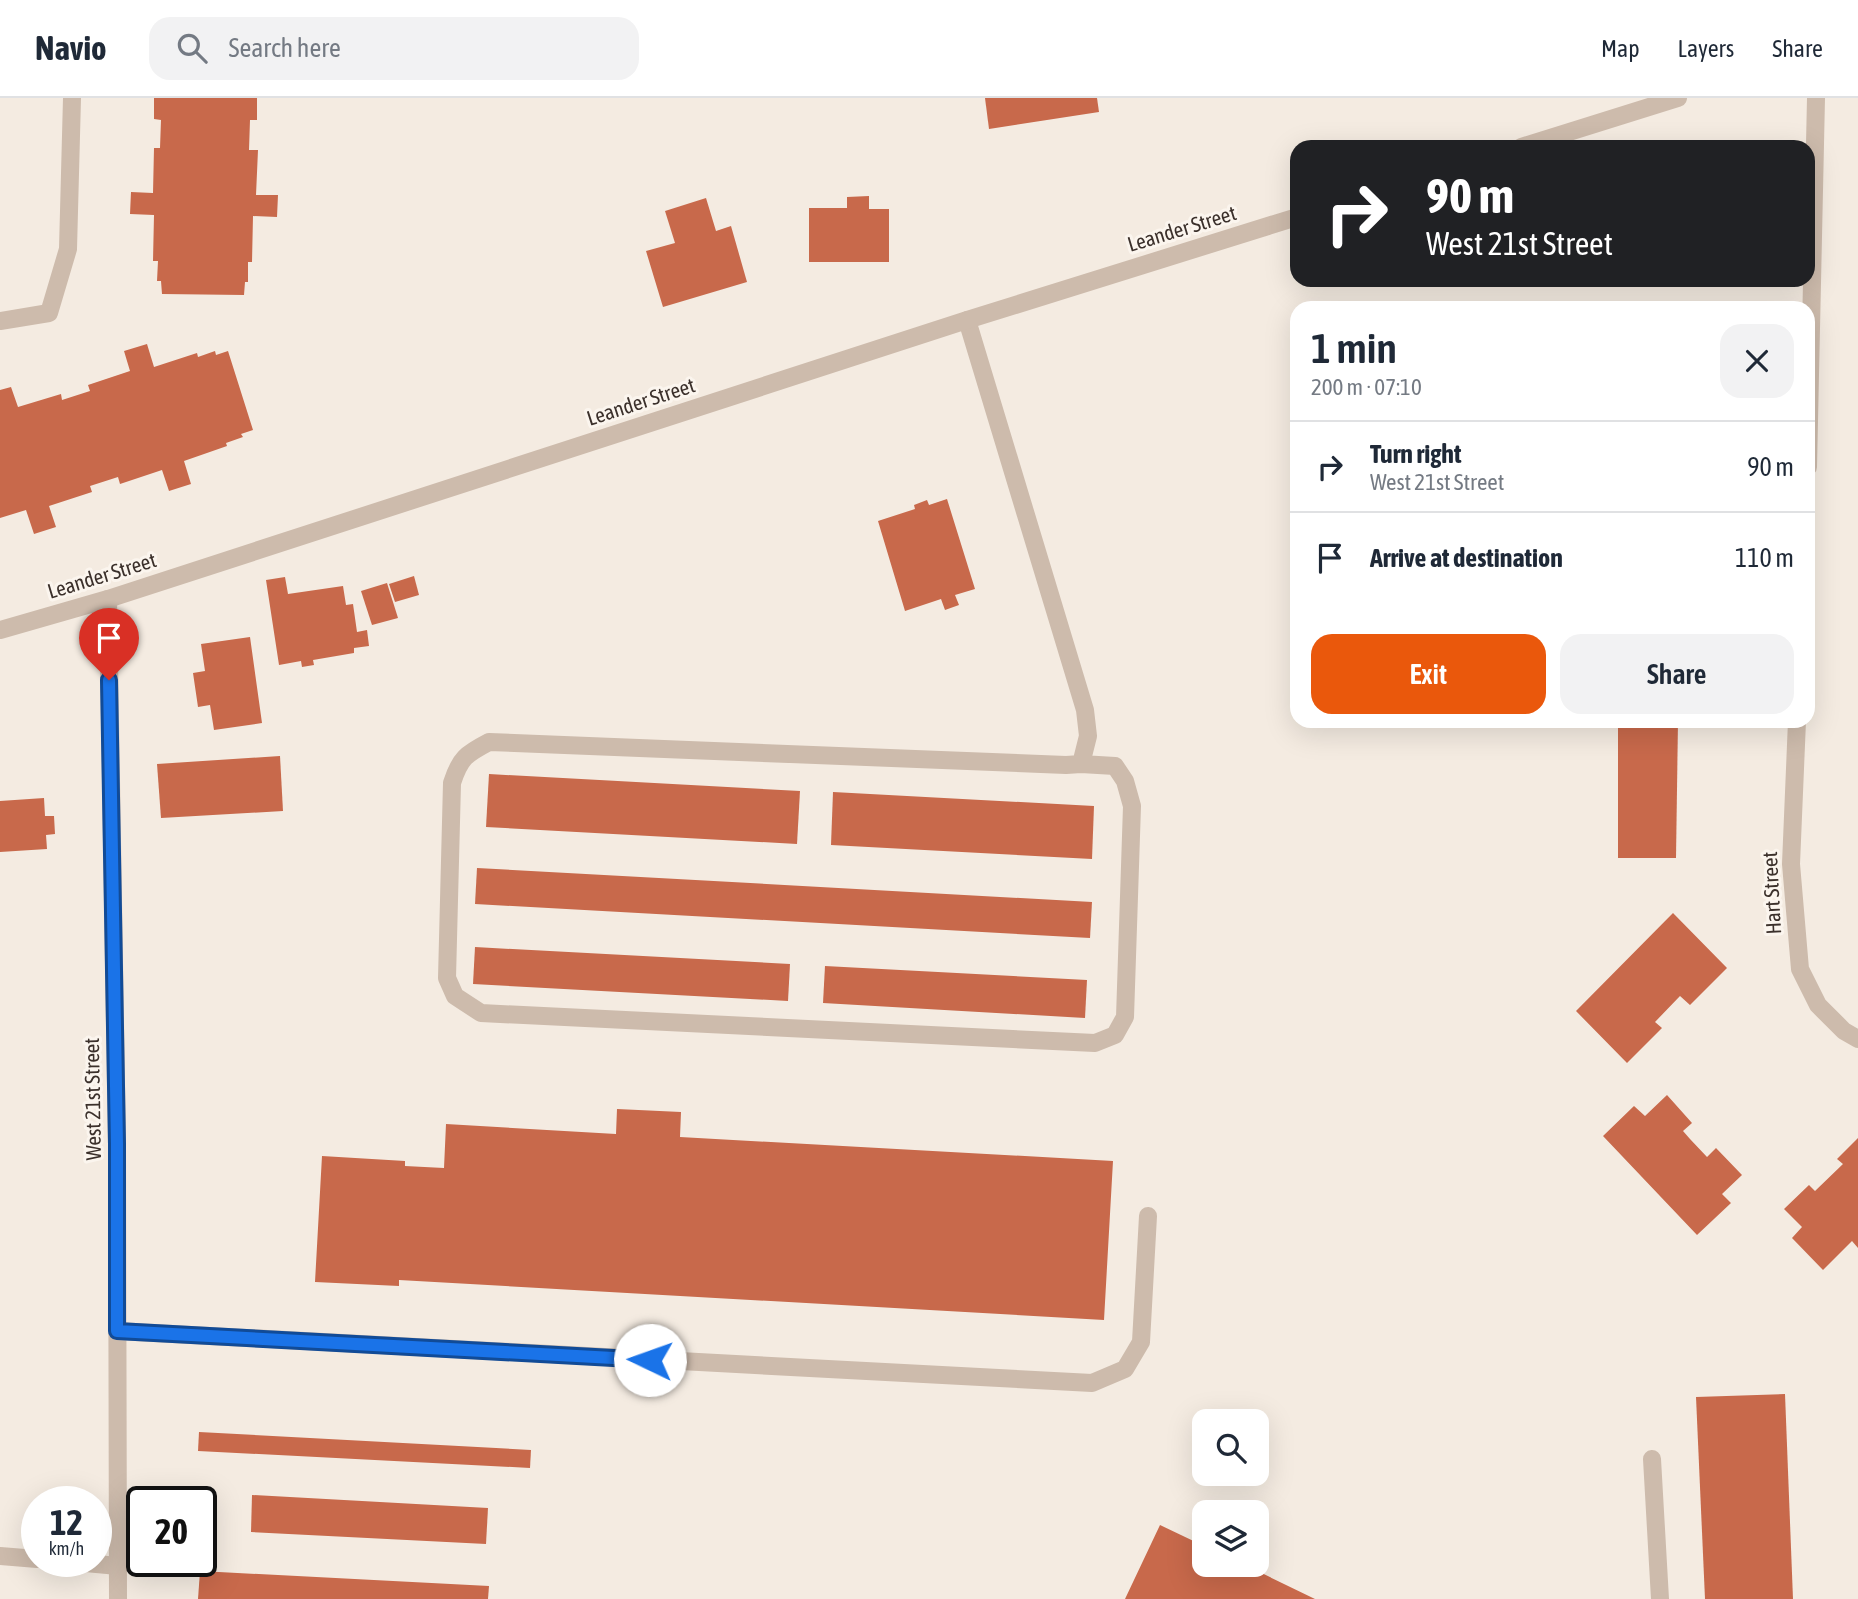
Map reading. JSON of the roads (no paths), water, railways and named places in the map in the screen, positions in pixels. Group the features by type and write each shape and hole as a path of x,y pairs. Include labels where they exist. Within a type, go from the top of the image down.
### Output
{"street":[{"path":"0,321 49,313 68,249 72,98"},
{"path":"1543,140 1678,98"},
{"path":"1815,144 1816,98"},
{"name":"Leander Street","path":"0,630 108,599 967,320 1290,219"},
{"path":"967,320 1086,709 1088,736 1081,764"},
{"name":"West 21st Street","path":"108,599 117,1144 118,1599"},
{"name":"Hart Street","path":"1797,728 1791,864 1800,969 1818,1005 1844,1031 1858,1039"},
{"path":"489,742 1081,764 1115,766 1125,782 1132,806 1125,1017 1115,1035 1095,1043 481,1013 455,996 447,978 452,783 458,766 470,752 489,742"},
{"path":"117,1331 1092,1383 1125,1369 1141,1342 1148,1216"},
{"path":"1652,1459 1660,1599"},
{"path":"0,1556 21,1558"},
{"path":"112,1565 118,1566"}]}
